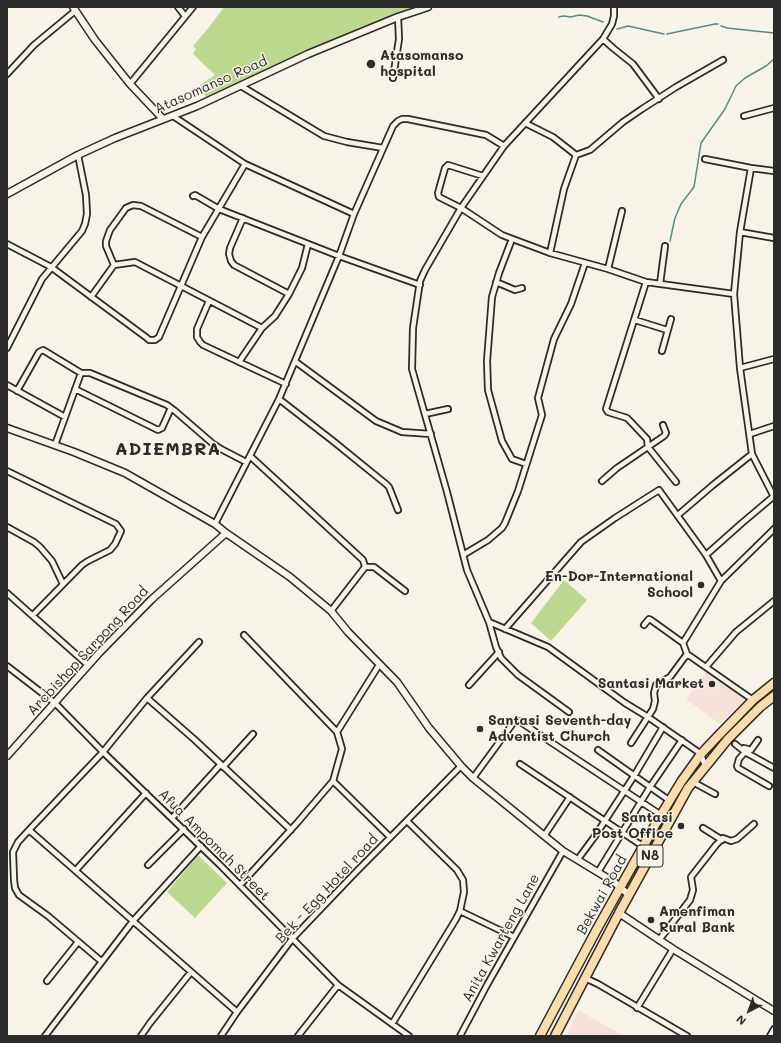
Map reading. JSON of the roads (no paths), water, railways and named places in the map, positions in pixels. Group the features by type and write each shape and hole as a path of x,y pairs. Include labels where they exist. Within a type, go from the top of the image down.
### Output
{"highway":[{"name":"Bekwai Road","path":"540,1036 661,815 701,754 753,700 774,683"},
{"name":"Bekwai Road","path":"555,1036 619,913 666,827 693,782 705,766 732,741 760,707 774,696"},
{"path":"561,997 572,1004"}],"street":[{"path":"178,7 185,16"},
{"path":"130,84 194,7"},
{"name":"Atasomanso Road","path":"7,194 78,154 173,116 308,54 398,17 428,7"},
{"path":"569,712 518,675 502,658 499,652 489,622 469,576 431,434 413,375 413,328 424,270 462,208 504,146 603,39 612,24 614,7"},
{"path":"7,74 34,45 74,9 95,40 130,84 163,119"},
{"path":"393,78 399,39 398,17"},
{"path":"603,39 633,64 659,98"},
{"path":"576,155 590,150 623,122 676,87 723,60"},
{"path":"241,86 324,136 347,142 383,148"},
{"path":"744,116 774,108"},
{"path":"173,116 245,164 354,214"},
{"path":"215,524 279,399 296,362 339,256 354,214 393,126 402,119 408,119 486,135 504,146"},
{"path":"525,123 553,138 576,155"},
{"path":"7,348 40,282 82,231 85,224 87,214 86,195 78,154"},
{"path":"550,253 564,189 576,155"},
{"path":"705,159 774,171"},
{"path":"7,244 51,268 147,338 152,341 155,340 158,337 182,286 202,237 245,164"},
{"path":"483,176 450,165 446,166 438,193 439,197 462,208 494,231 550,253 608,268 646,282 734,294"},
{"path":"706,554 774,497 752,454 740,368 734,294 740,232 751,168"},
{"path":"193,196 196,195 219,209 308,244 420,285"},
{"path":"114,265 106,246 106,241 110,230 126,208 133,205 141,206 202,237"},
{"path":"608,268 622,211"},
{"path":"243,218 230,248 230,261 234,265 290,294"},
{"path":"740,232 774,238"},
{"path":"512,239 492,297 486,361 488,390 502,441 509,456 515,461 526,464"},
{"path":"239,362 262,328 275,316 290,294 302,268 308,244"},
{"path":"660,284 665,246"},
{"path":"91,297 114,265 135,262 262,328"},
{"path":"463,555 488,540 502,528 518,491 542,415 537,401 554,339 571,304 585,262"},
{"path":"496,282 514,290 522,288"},
{"path":"646,282 606,409 608,412 627,418 647,439 648,447 676,482"},
{"path":"209,301 197,329 197,337 203,345 286,384"},
{"path":"662,351 671,319"},
{"path":"635,320 667,330"},
{"path":"17,391 40,351 44,351 81,373 90,372 171,408 216,446 246,462"},
{"path":"740,368 774,359"},
{"path":"296,362 376,421 402,432 431,434"},
{"path":"55,445 81,373"},
{"path":"7,386 65,416"},
{"path":"75,388 158,430 162,428 171,408"},
{"path":"279,399 388,485 398,510"},
{"path":"425,414 448,409"},
{"path":"602,481 665,434 663,425"},
{"path":"750,434 774,426"},
{"path":"7,428 55,445 125,473 215,524 290,577 330,611 379,665 397,682 429,728 473,778 544,836 621,887 629,895"},
{"path":"678,515 752,454"},
{"path":"250,456 364,560 365,567 330,611"},
{"path":"7,471 116,524 120,529 120,534 110,550 88,561 63,584 33,616"},
{"path":"505,629 581,542 659,490 706,554 721,581"},
{"path":"7,527 40,547 52,561 63,584"},
{"path":"683,643 721,581 774,529"},
{"name":"Arcbishop Sarpong Road","path":"7,756 88,665 151,600 226,533"},
{"path":"365,567 374,567 405,591"},
{"path":"7,592 88,665"},
{"path":"706,667 736,632 774,601"},
{"path":"644,625 650,619 683,643 687,654 753,700"},
{"path":"489,622 548,647 625,703 663,727 701,754 705,766"},
{"path":"240,885 291,830 332,781 342,749 337,732 244,635"},
{"path":"101,961 48,916 19,895 15,888 13,852 18,842 103,752 147,698 199,642"},
{"path":"469,685 499,652"},
{"path":"631,743 653,710 656,685 670,677 687,654"},
{"path":"337,732 379,665"},
{"name":"Afua Ampomah Street","path":"7,666 54,703 184,829 338,985 409,1036"},
{"path":"147,698 291,830"},
{"path":"473,778 514,722 519,721 661,815"},
{"path":"578,859 634,776 663,727"},
{"path":"172,818 253,734"},
{"path":"598,872 650,787 682,740"},
{"path":"732,741 748,750 751,750 758,740"},
{"path":"732,741 745,752 774,768"},
{"path":"598,750 670,801"},
{"path":"745,752 739,759 736,766 769,786"},
{"path":"520,764 644,847"},
{"name":"Bek - Egg Hotel road","path":"221,1036 237,1012 292,939 461,766"},
{"path":"332,781 390,837"},
{"path":"693,782 714,794"},
{"path":"76,870 146,793"},
{"path":"544,836 570,797"},
{"path":"392,1024 440,948 460,911 464,892 462,880 457,870 407,821"},
{"path":"703,828 722,840 723,838 731,841 754,824"},
{"path":"148,865 184,829"},
{"path":"29,830 237,1012"},
{"path":"659,940 690,900 693,890 691,877 722,840"},
{"path":"45,1036 133,921 201,846"},
{"name":"Anita Kwarteng Lane","path":"460,1036 487,984 563,850"},
{"path":"460,911 514,938"},
{"path":"619,913 673,949 774,1011"},
{"path":"47,981 78,942"},
{"path":"638,1008 673,949"},
{"path":"142,1036 150,1023 191,972"},
{"path":"585,978 598,984 687,1036"},
{"path":"298,1036 338,985"},
{"path":"770,1036 774,1029"}],"waterway":[{"path":"559,17 579,15 587,16 603,22"},
{"path":"667,34 718,24"},
{"path":"617,29 628,26 664,34"},
{"path":"721,26 774,33"},
{"path":"670,241 675,218 681,204 694,187 701,143 725,109 736,86 745,78 766,66 774,59"}],"place":[{"name":"Atasomanso hospital","path":"371,64"},
{"name":"En-Dor-International School","path":"701,585"},
{"name":"Santasi Market","path":"712,684"},
{"name":"Santasi Seventh-day Adventist Church","path":"480,729"},
{"name":"Santasi Post Office","path":"681,826"},
{"name":"Amenfiman Rural Bank","path":"651,920"}],"district":[{"name":"ADIEMBRA","path":"168,449"}]}
